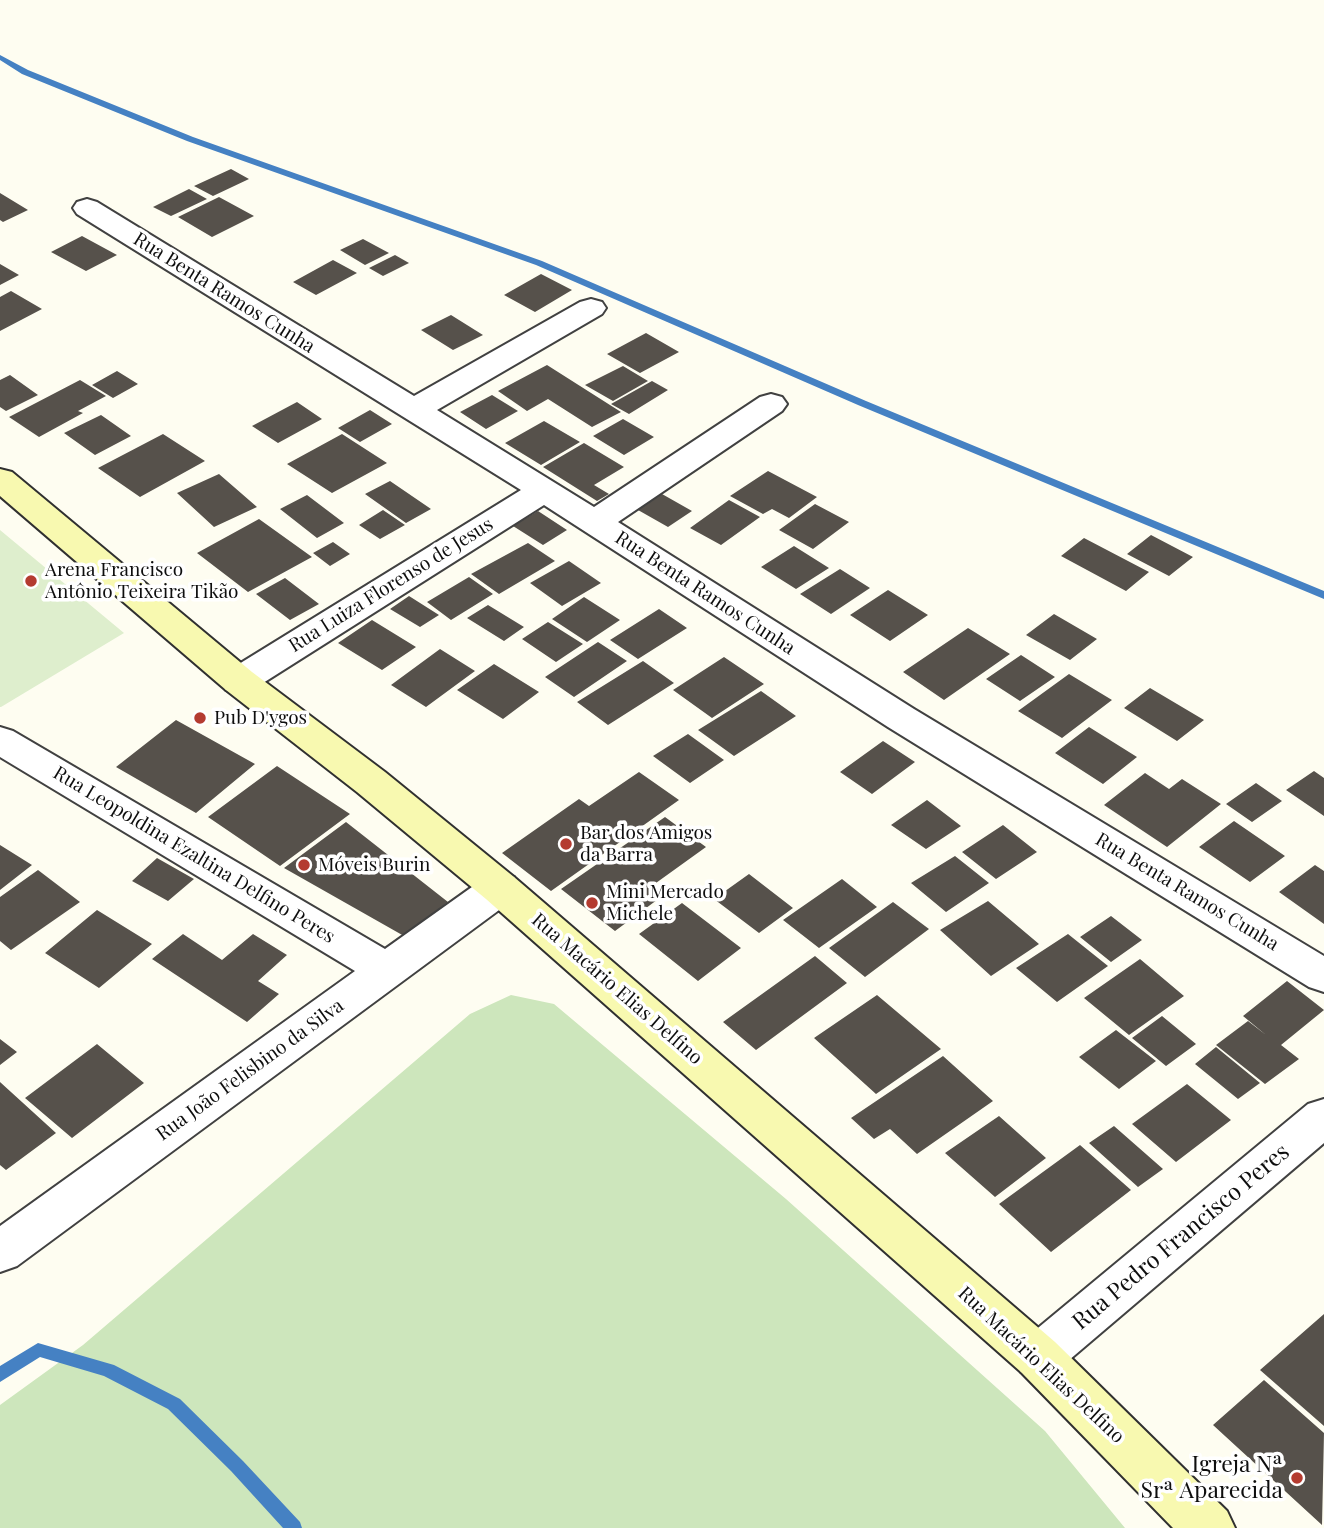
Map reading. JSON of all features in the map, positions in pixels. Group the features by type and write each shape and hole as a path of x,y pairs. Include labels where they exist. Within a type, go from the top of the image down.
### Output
{"main road":[{"name":"Rua Macário Elias Delfino","path":"0,479 239,681 371,782 500,888 1038,1357 1209,1528"}],"street":[{"name":"Rua Benta Ramos Cunha","path":"87,208 544,490 901,718 1324,976"},
{"path":"413,410 591,308"},
{"path":"595,522 771,404"},
{"name":"Rua Luiza Florenso de Jesus","path":"239,681 544,490"},
{"name":"Rua Leopoldina Ezaltina Delfino Peres","path":"0,740 388,971"},
{"name":"Rua João Felisbino da Silva","path":"0,1252 500,888"},
{"name":"Rua Pedro Francisco Peres","path":"1038,1357 1324,1117"}],"green space":[{"name":"Arena Francisco Antônio Teixeira Tikão","path":"0,530 124,633 1,707 0,707"},
{"path":"511,995 554,1004 786,1199 1045,1431 1125,1528 0,1528 0,1405 83,1345 470,1014"}],"building":[{"path":"231,169 249,179 213,196 194,186"},
{"path":"189,189 207,199 171,216 153,207"},
{"path":"0,193 28,210 3,222 0,220"},
{"path":"219,197 254,216 212,237 178,217"},
{"path":"82,236 117,255 86,271 51,252"},
{"path":"363,239 389,253 365,265 340,250"},
{"path":"395,255 409,263 383,276 369,268"},
{"path":"333,260 357,273 316,295 293,282"},
{"path":"0,264 19,275 0,285"},
{"path":"541,274 572,290 535,312 504,295"},
{"path":"11,291 42,309 0,331 0,297"},
{"path":"451,315 483,335 453,350 421,330"},
{"path":"646,333 679,352 640,373 607,354"},
{"path":"547,365 621,412 592,427 548,399 527,411 498,391"},
{"path":"623,366 648,381 613,401 585,385"},
{"path":"117,371 138,384 113,398 92,385"},
{"path":"10,375 38,395 6,411 0,407 0,380"},
{"path":"80,380 106,396 78,411 83,413 39,437 9,417"},
{"path":"652,381 668,390 629,414 611,404"},
{"path":"492,395 518,411 486,429 460,412"},
{"path":"297,402 322,419 278,443 252,426"},
{"path":"370,410 392,424 360,442 338,428"},
{"path":"101,415 131,436 95,455 64,433"},
{"path":"623,419 654,437 624,455 593,436"},
{"path":"544,421 580,442 541,465 505,443"},
{"path":"163,434 205,461 140,497 98,468"},
{"path":"342,434 387,463 332,493 287,464"},
{"path":"584,443 624,467 594,485 609,494 597,501 543,467"},
{"path":"768,471 817,497 789,518 772,509 763,514 730,496"},
{"path":"219,474 257,507 214,527 177,493"},
{"path":"390,481 431,509 406,523 365,494"},
{"path":"662,494 692,511 668,527 638,510"},
{"path":"307,495 344,523 317,538 280,509"},
{"path":"729,500 760,517 721,545 690,528"},
{"path":"815,504 849,522 813,549 779,530"},
{"path":"383,510 405,525 380,539 359,525"},
{"path":"538,511 567,530 543,545 513,526"},
{"path":"259,519 312,557 248,592 197,553"},
{"path":"1151,535 1193,557 1169,576 1127,554"},
{"path":"1084,538 1149,572 1126,591 1061,556"},
{"path":"333,542 350,554 330,566 313,553"},
{"path":"528,543 555,561 499,594 471,574"},
{"path":"794,546 829,568 796,589 761,567"},
{"path":"569,561 601,583 562,606 530,583"},
{"path":"840,569 870,588 831,614 800,594"},
{"path":"469,577 493,594 451,620 427,602"},
{"path":"285,578 319,604 290,620 256,594"},
{"path":"888,590 928,615 890,641 850,615"},
{"path":"409,596 439,615 420,627 390,609"},
{"path":"584,597 620,620 587,642 552,619"},
{"path":"488,605 524,627 504,641 467,618"},
{"path":"659,609 687,628 638,659 610,640"},
{"path":"1054,614 1097,639 1070,660 1026,635"},
{"path":"372,620 416,647 382,670 338,643"},
{"path":"548,622 583,644 556,662 522,639"},
{"path":"968,628 1010,654 944,700 903,672"},
{"path":"598,642 627,661 574,697 545,677"},
{"path":"440,649 475,671 426,707 391,685"},
{"path":"1021,655 1055,677 1020,701 986,679"},
{"path":"724,657 764,684 712,718 673,690"},
{"path":"643,661 674,683 608,725 577,702"},
{"path":"494,664 539,692 503,719 457,690"},
{"path":"1069,674 1112,700 1062,738 1018,711"},
{"path":"1150,688 1204,720 1177,741 1124,708"},
{"path":"761,691 796,716 734,756 698,730"},
{"path":"176,720 255,764 196,813 116,767"},
{"path":"1089,727 1137,757 1103,784 1055,753"},
{"path":"688,734 724,760 690,783 653,756"},
{"path":"883,741 915,762 872,794 840,772"},
{"path":"277,766 350,814 280,866 208,817"},
{"path":"1314,771 1324,778 1324,816 1286,790"},
{"name":"Bar dos Amigos da Barra","path":"639,772 679,800 551,891 502,853 579,799 589,806"},
{"path":"1145,773 1169,789 1182,779 1221,804 1167,847 1104,805"},
{"path":"1256,783 1282,801 1252,822 1226,804"},
{"path":"927,800 961,826 926,849 891,825"},
{"path":"665,817 706,847 649,888 661,897 615,931 561,889"},
{"path":"1234,821 1285,856 1250,882 1199,847"},
{"path":"346,822 448,902 404,936 284,868"},
{"path":"1003,825 1037,852 996,879 962,852"},
{"path":"0,845 32,865 0,890"},
{"path":"955,856 989,883 946,912 911,883"},
{"path":"157,858 194,879 168,901 132,881"},
{"path":"1315,865 1324,871 1324,924 1279,892"},
{"path":"38,870 80,902 11,950 0,941 0,897"},
{"path":"749,874 793,908 759,933 714,899"},
{"path":"842,879 877,907 819,948 783,920"},
{"path":"988,901 1039,944 991,976 940,930"},
{"path":"893,902 929,929 865,977 829,948"},
{"path":"682,903 741,948 698,981 639,934"},
{"path":"97,910 152,944 99,988 45,953"},
{"path":"1111,916 1142,940 1111,962 1080,937"},
{"path":"183,934 222,960 253,934 287,955 258,981 279,994 247,1022 152,959"},
{"path":"1068,934 1108,966 1057,1002 1016,968"},
{"path":"815,956 847,983 756,1050 723,1022"},
{"path":"1140,959 1184,996 1129,1035 1084,998"},
{"path":"1287,981 1324,1010 1281,1045 1299,1059 1265,1084 1216,1045 1248,1021 1266,1035 1243,1016"},
{"path":"877,995 941,1049 876,1094 814,1038"},
{"path":"1162,1016 1196,1044 1166,1066 1132,1038"},
{"path":"1116,1030 1156,1061 1119,1089 1079,1057"},
{"path":"0,1039 17,1052 0,1065"},
{"path":"97,1044 144,1083 72,1138 25,1098"},
{"path":"1216,1047 1260,1083 1238,1099 1195,1064"},
{"path":"943,1056 993,1101 917,1154 890,1129 874,1139 851,1118"},
{"path":"0,1082 56,1133 6,1170 0,1165"},
{"path":"1187,1084 1231,1120 1176,1162 1132,1124"},
{"path":"999,1116 1046,1158 995,1197 945,1153"},
{"path":"1114,1126 1163,1169 1138,1187 1089,1143"},
{"path":"1080,1145 1131,1190 1051,1252 999,1204"},
{"path":"1324,1314 1324,1426 1260,1370"},
{"name":"Igreja Nª Srª Aparecida","path":"1264,1380 1324,1433 1322,1525 1213,1425"}],"waterway":[{"path":"0,57 25,72 190,139 539,263 862,403 1324,595"},
{"path":"0,1375 38,1350 108,1370 174,1404 237,1466 294,1528"}],"place":[{"name":"Arena Francisco Antônio Teixeira Tikão","path":"31,581"},
{"name":"Pub D'ygos","path":"200,718"},
{"name":"Bar dos Amigos da Barra","path":"566,844"},
{"name":"Móveis Burin","path":"304,865"},
{"name":"Mini Mercado Michele","path":"592,903"},
{"name":"Igreja Nª Srª Aparecida","path":"1297,1478"}]}
